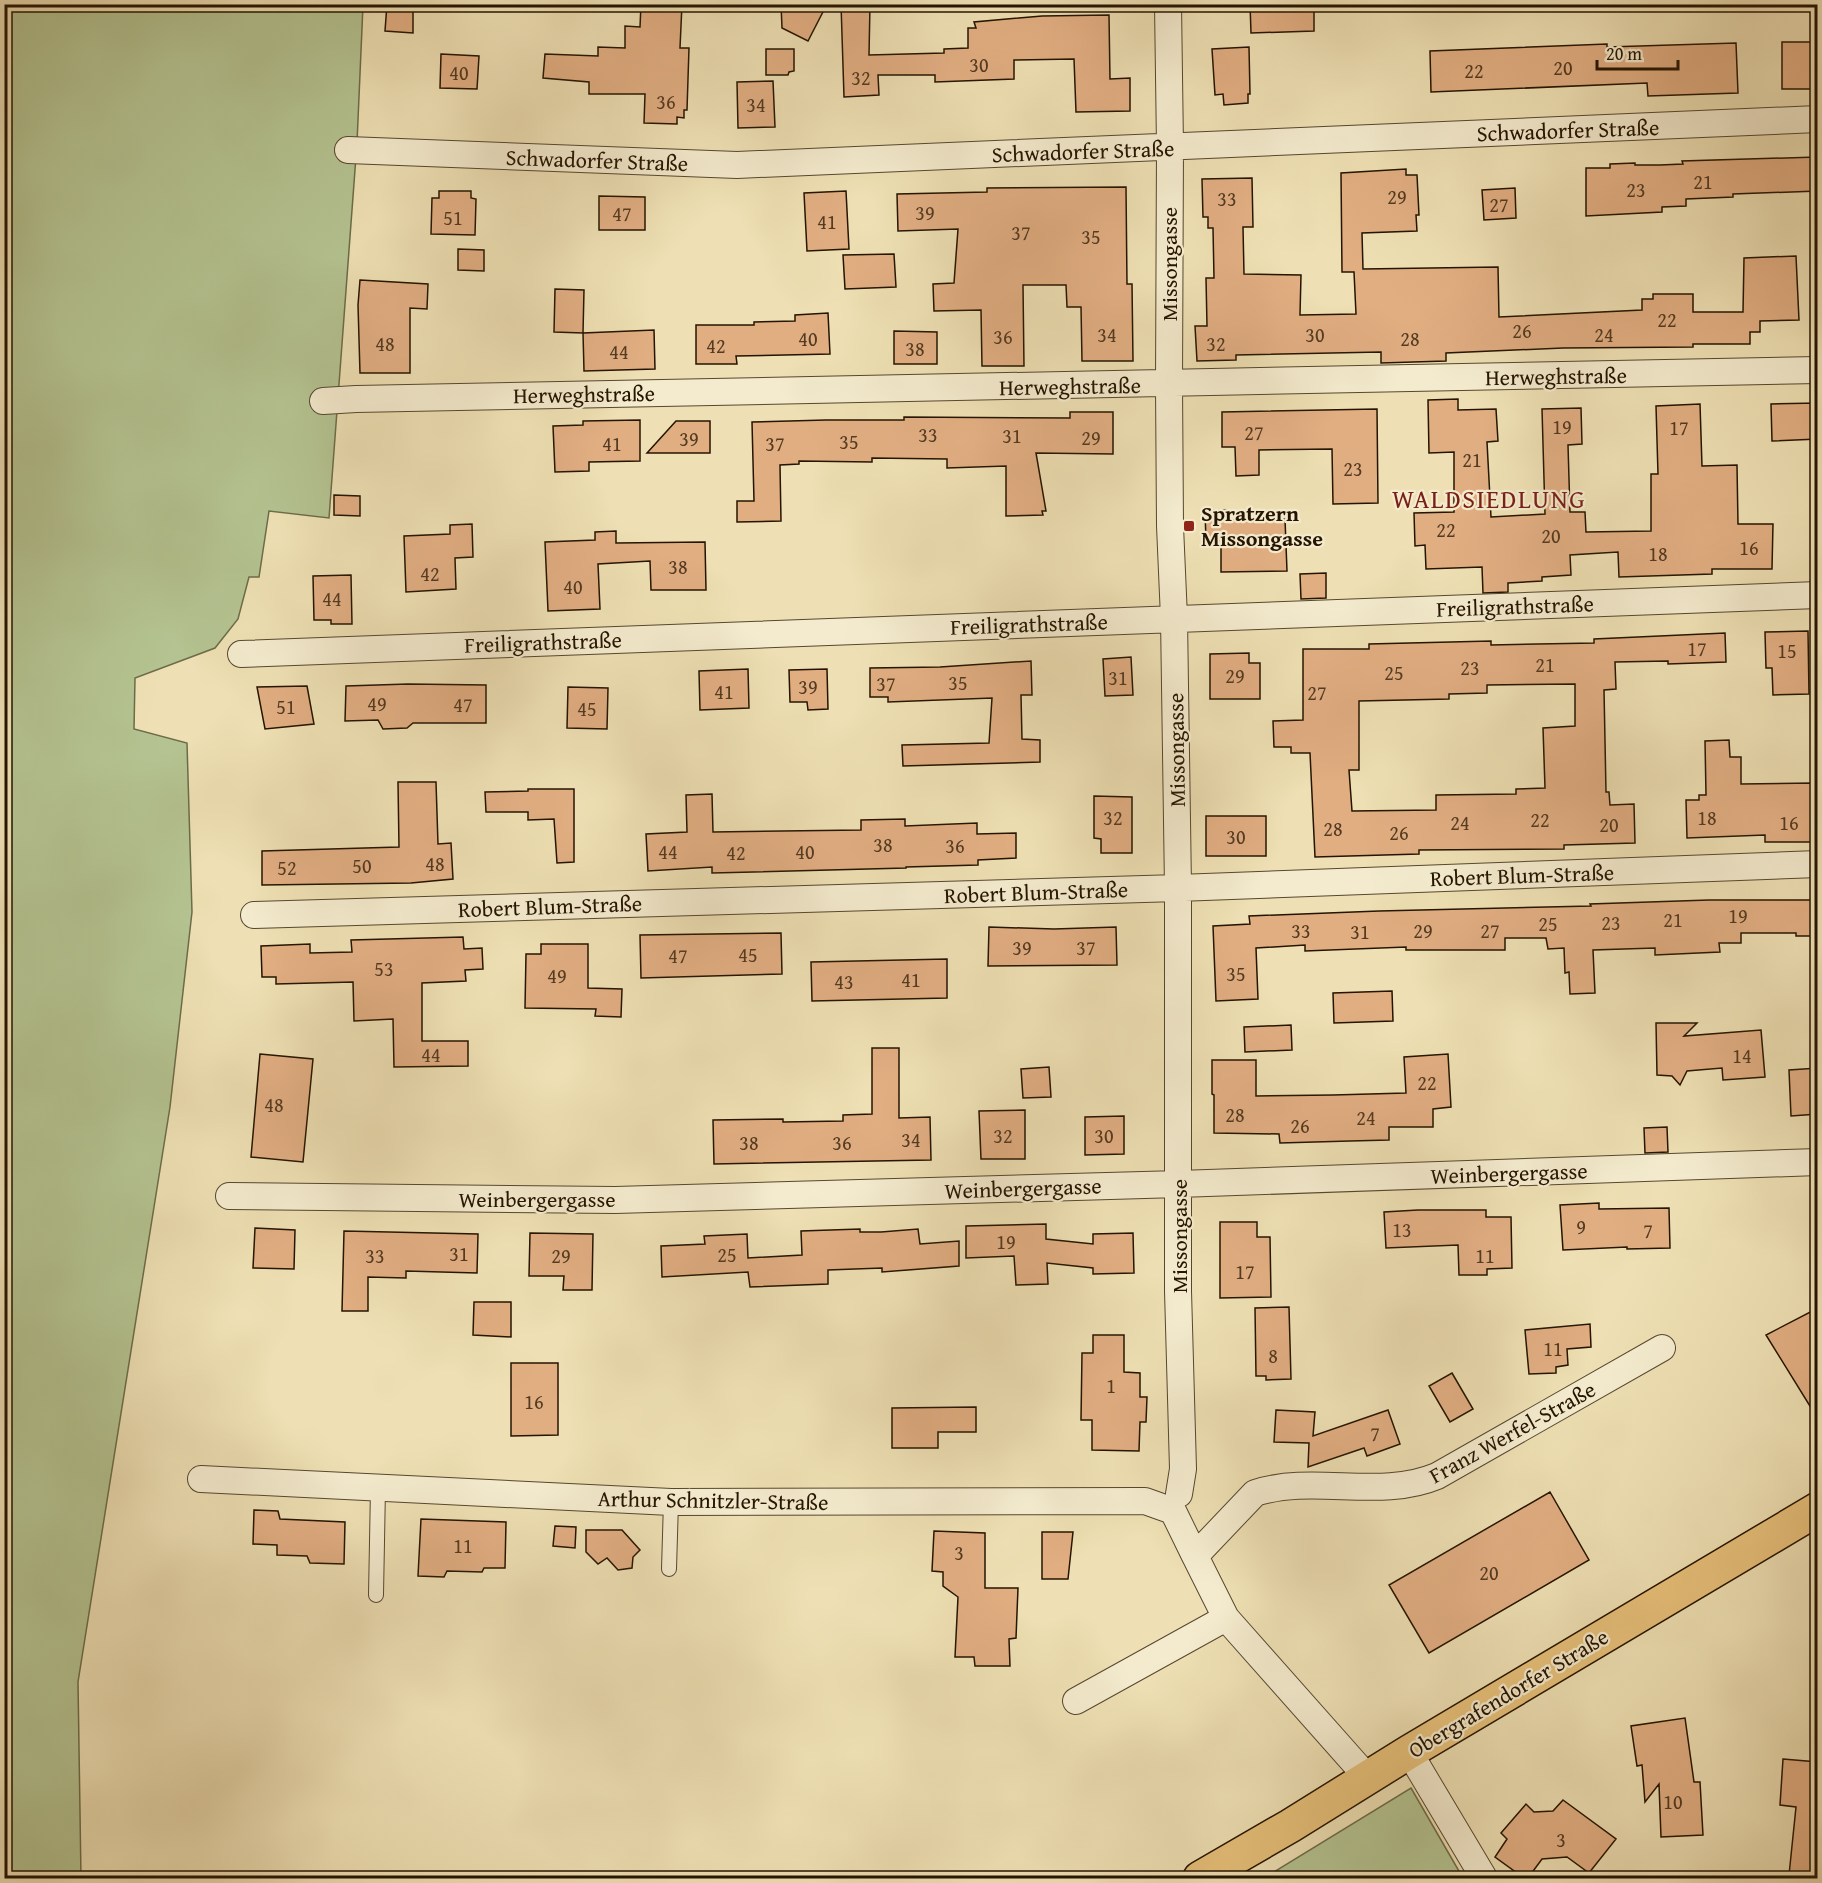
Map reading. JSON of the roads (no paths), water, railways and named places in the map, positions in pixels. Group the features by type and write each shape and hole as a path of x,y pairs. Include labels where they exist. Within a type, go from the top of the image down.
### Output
{"main road":[{"name":"Obergrafendorfer Straße","path":"1200,1878 1818,1509"}],"street":[{"name":"Missongasse","path":"1168,4 1170,526 1174,618 1178,888 1178,1291 1183,1469 1179,1494"},
{"name":"Schwadorfer Straße","path":"348,150 736,165 1818,119"},
{"name":"Herweghstraße","path":"323,401 368,398 1169,385 1818,370"},
{"name":"Freiligrathstraße","path":"241,654 1818,595"},
{"name":"Robert Blum-Straße","path":"254,915 1178,888 1818,864"},
{"name":"Weinbergergasse","path":"229,1196 615,1200 1179,1184 1818,1162"},
{"name":"Franz Werfel-Straße","path":"1195,1556 1255,1492 1268,1488 1402,1486 1421,1483 1662,1348"},
{"name":"Arthur Schnitzler-Straße","path":"201,1479 671,1502 1145,1502 1173,1511 1195,1556"},
{"path":"1195,1556 1226,1618 1367,1777"},
{"path":"1076,1701 1226,1618"},
{"path":"1408,1752 1484,1878"}],"lane":[{"path":"376,1595 378,1488"},
{"path":"669,1569 671,1502"}],"place":[{"name":"Spratzern Missongasse","path":"1189,526"}],"district":[{"name":"WALDSIEDLUNG","path":"1489,498"}]}
